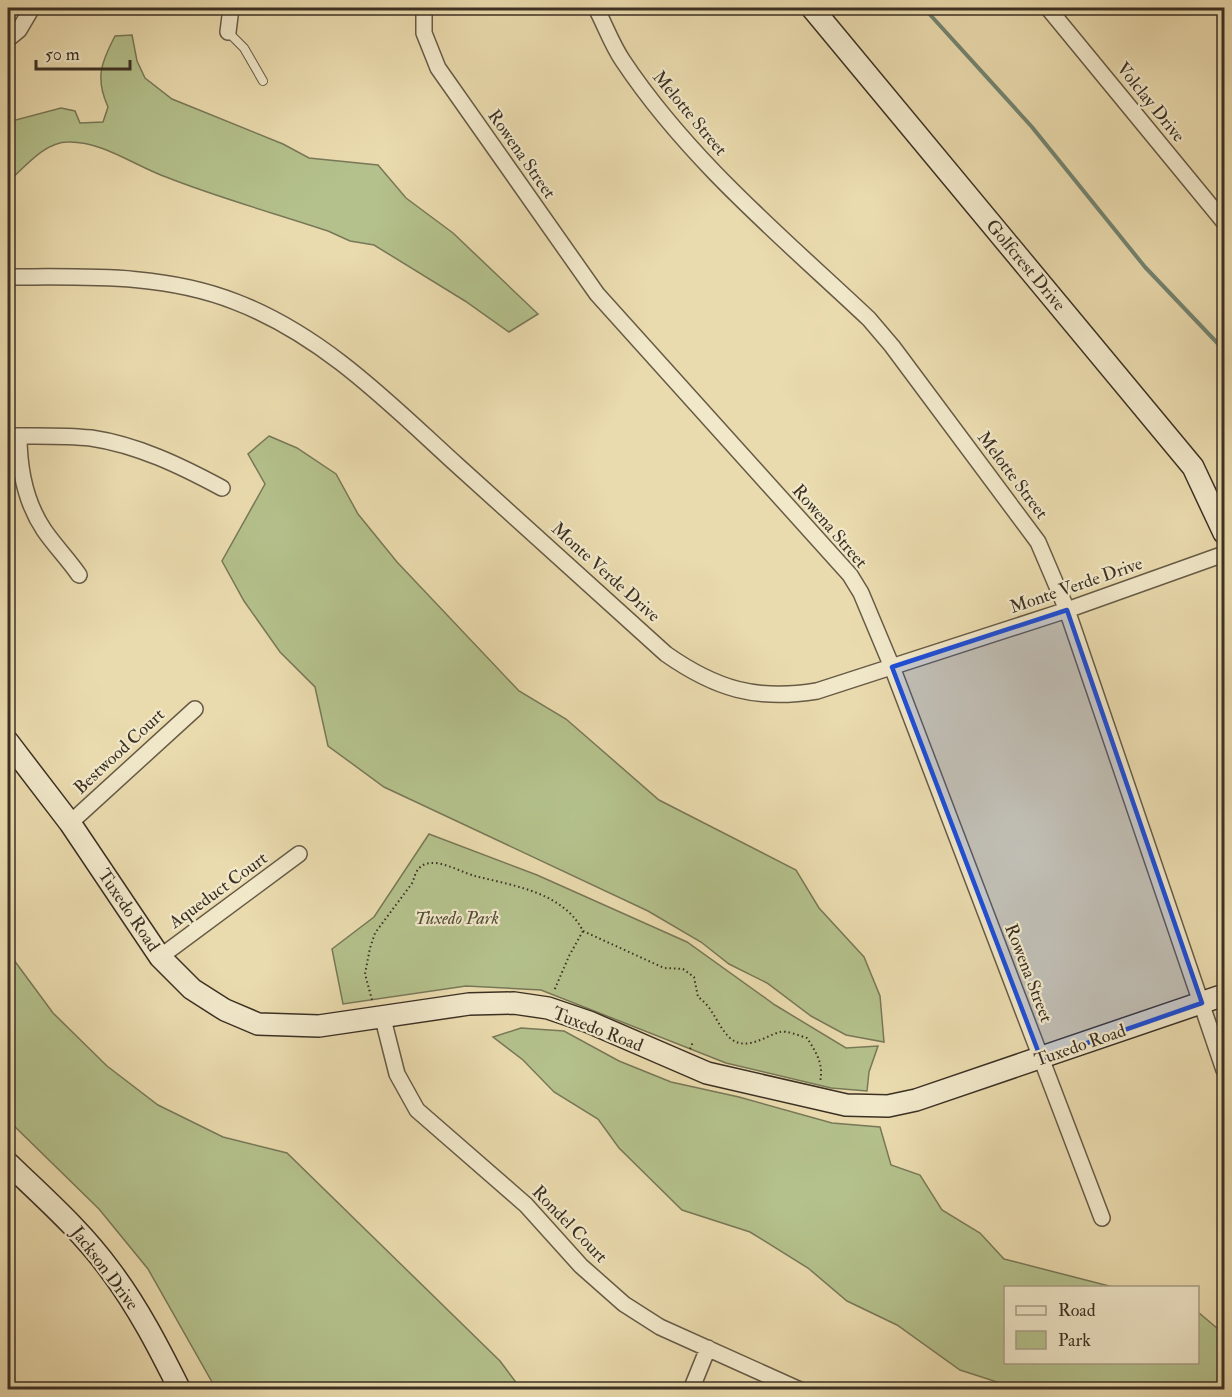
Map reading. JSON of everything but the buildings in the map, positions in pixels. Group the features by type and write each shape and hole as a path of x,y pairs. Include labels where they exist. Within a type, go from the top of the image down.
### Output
{"street":[{"path":"8,39 19,30 32,8"},
{"path":"228,32 231,8"},
{"name":"Rowena Street","path":"424,8 424,33 438,68 597,294 850,575 861,593 892,668 1102,1218"},
{"name":"Melotte Street","path":"596,8 622,59 669,124 715,173 869,320 892,346 1038,542 1067,610 1224,1070"},
{"name":"Golfcrest Drive","path":"812,8 1193,467 1224,533"},
{"name":"Volclay Drive","path":"1048,8 1224,222"},
{"name":"Monte Verde Drive","path":"8,278 107,278 158,282 235,301 283,323 346,364 666,654 695,674 733,690 756,694 798,694 817,691 1067,610 1224,554"},
{"path":"79,575 45,530 28,500 19,451 13,436 91,438 126,446 182,466 222,488"},
{"name":"Bestwood Court","path":"70,823 195,709"},
{"name":"Tuxedo Road","path":"8,742 70,823 160,957 192,989 225,1010 258,1024 319,1026 377,1007 514,1003 548,1008 589,1022 707,1072 846,1106 888,1106 916,1100 1041,1059 1224,994"},
{"name":"Aqueduct Court","path":"160,957 299,854"},
{"name":"Rondel Court","path":"377,1007 397,1074 417,1110 526,1205 581,1266 624,1304 660,1327 800,1389"},
{"name":"Jackson Drive","path":"8,1163 70,1222 110,1269 151,1332 180,1389"},
{"path":"691,1389 708,1348"}],"lane":[{"path":"228,32 244,48 263,81"}],"path":[{"path":"377,1007 365,974 375,933 413,882 415,874 423,866 447,863 460,872 541,894 575,915 584,931 664,968 683,969 694,977 698,997 707,1003 730,1038 742,1043 754,1043 781,1031 807,1038 818,1056 822,1072 820,1086"},
{"path":"555,989 568,956 584,931"},
{"path":"689,1049 692,1041"}],"highlighted area":[{"path":"1067,610 1202,1003 1041,1059 892,667"}],"green space":[{"path":"132,35 137,61 145,78 172,99 283,144 309,158 378,165 406,198 453,233 538,314 509,332 465,301 374,245 350,241 328,231 206,192 106,150 81,143 68,142 51,146 35,157 8,182 8,122 61,108 75,111 80,123 103,122 108,107 101,79 106,54 115,36"},
{"path":"269,436 297,448 336,474 358,514 397,562 519,691 566,719 659,800 796,870 819,908 864,957 880,996 884,1042 846,1035 811,1016 767,983 729,964 701,942 648,911 384,787 328,746 315,687 280,652 244,601 222,561 265,484 248,454"},
{"name":"Tuxedo Park","path":"429,834 537,875 687,942 775,1005 846,1048 878,1046 869,1072 867,1091 831,1088 726,1063 541,990 466,986 343,1004 332,949 374,917"},
{"path":"8,952 53,1013 107,1066 158,1105 223,1137 287,1153 500,1361 521,1389 216,1389 148,1269 99,1209 8,1120"},
{"path":"521,1028 564,1031 619,1061 671,1082 739,1097 832,1123 880,1127 891,1165 920,1175 942,1210 980,1233 1004,1259 1109,1286 1004,1286 1004,1364 1199,1364 1199,1313 1224,1334 1224,1389 1019,1389 960,1370 897,1325 847,1301 808,1268 750,1232 682,1210 619,1148 598,1119 554,1092 523,1060 493,1037"}],"waterway":[{"path":"924,8 1032,127 1145,267 1224,350"}]}
